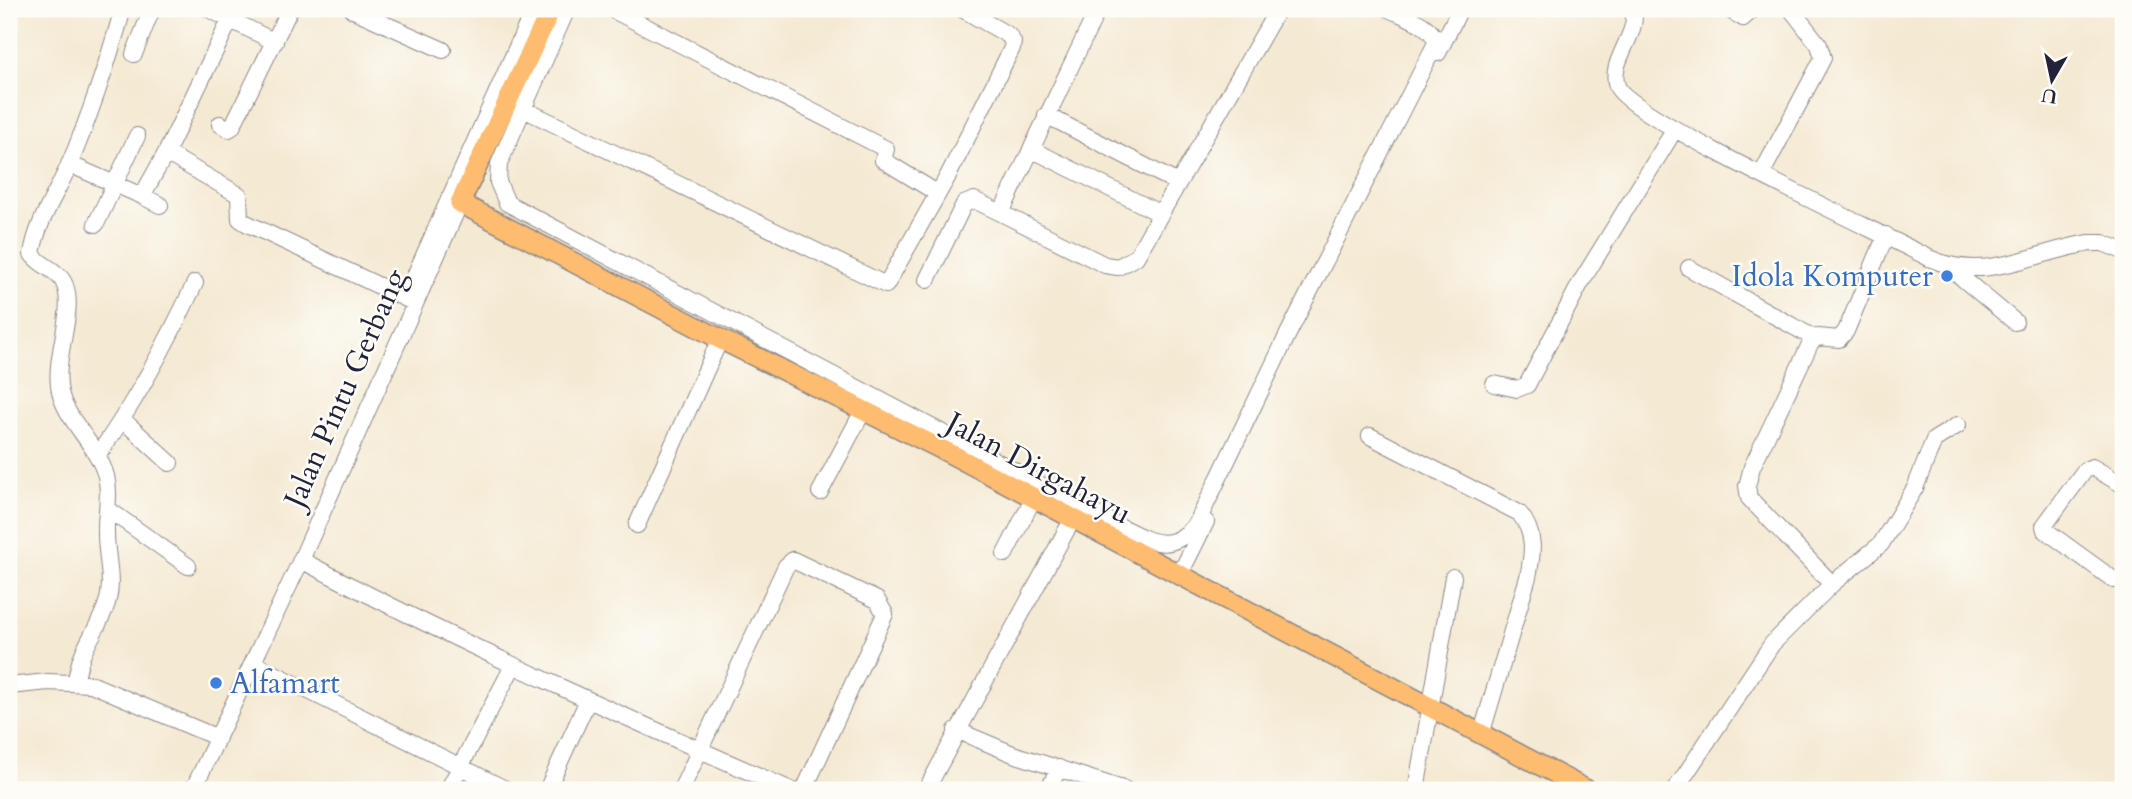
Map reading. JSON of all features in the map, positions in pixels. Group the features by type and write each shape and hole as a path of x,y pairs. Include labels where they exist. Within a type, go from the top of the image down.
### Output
{"main road":[{"name":"Jalan Pintu Gerbang","path":"460,203 514,105 551,9"},
{"name":"Jalan Dirgahayu","path":"460,203 720,339 864,409 1587,790"}],"street":[{"path":"76,682 84,645 108,600 110,579 106,529 109,510 105,474 98,455 60,391 59,356 68,295 63,281 54,270 38,263 32,254 34,237 69,164 106,66 123,9"},
{"path":"134,54 152,9"},
{"path":"209,9 275,42"},
{"path":"220,124 229,129 232,127 290,9"},
{"path":"351,9 443,50"},
{"path":"166,153 239,195 240,219 246,223 410,301 534,9"},
{"path":"567,9 514,105 497,172 500,194 514,208 1115,524 1158,544 1186,536 1197,523 1289,332 1436,43 1433,33 1427,28 1389,9"},
{"path":"611,9 886,149 883,160 937,193"},
{"path":"514,105 886,285 937,193 1013,41 1009,35 962,9"},
{"path":"1001,213 1098,9"},
{"path":"927,280 964,204 974,200 1105,265 1118,267 1136,257 1278,9"},
{"path":"1412,9 1450,29"},
{"path":"1179,576 1460,9"},
{"path":"1633,9 1632,24 1615,75 1617,85 1632,103 1761,175 1949,267 2015,322"},
{"path":"1728,9 1744,18 1753,9"},
{"path":"1761,175 1823,58 1819,44 1791,9"},
{"path":"142,195 166,153 231,18"},
{"path":"1046,115 1178,183"},
{"path":"1494,384 1517,389 1527,385 1581,282 1675,129"},
{"path":"96,224 137,136"},
{"path":"1031,149 1161,214"},
{"path":"69,164 160,205"},
{"name":"Jalan Pintu Gerbang","path":"193,790 302,560 410,301 460,203"},
{"path":"1689,268 1814,338 1839,339 1846,331 1886,235"},
{"path":"1949,267 1994,268 2068,246 2103,243 2123,251"},
{"path":"98,455 123,420 195,283"},
{"path":"1814,338 1752,467 1747,486 1749,498 1832,584"},
{"path":"637,525 720,339"},
{"path":"820,492 864,409"},
{"path":"123,420 170,463"},
{"path":"1675,790 1772,644 1832,584 1881,544 1915,488 1934,440 1958,425"},
{"path":"1370,436 1519,513 1527,523 1533,552 1528,577 1481,735"},
{"path":"2114,580 2045,530 2044,526 2085,470 2092,467 2123,485"},
{"path":"1006,554 1033,499"},
{"path":"109,510 188,566"},
{"path":"926,790 956,730 1072,520"},
{"path":"302,560 397,611 513,666 791,790"},
{"path":"681,790 786,566 797,560 877,600 885,614 804,790"},
{"path":"1416,790 1452,577"},
{"path":"253,663 507,790"},
{"path":"448,790 513,666"},
{"path":"9,686 76,682 111,690 218,738"},
{"path":"547,790 588,701"},
{"path":"956,730 1126,790"},
{"path":"1048,790 1059,768"}],"place":[{"name":"Idola Komputer","path":"1947,276"},
{"name":"Alfamart","path":"216,683"}]}
